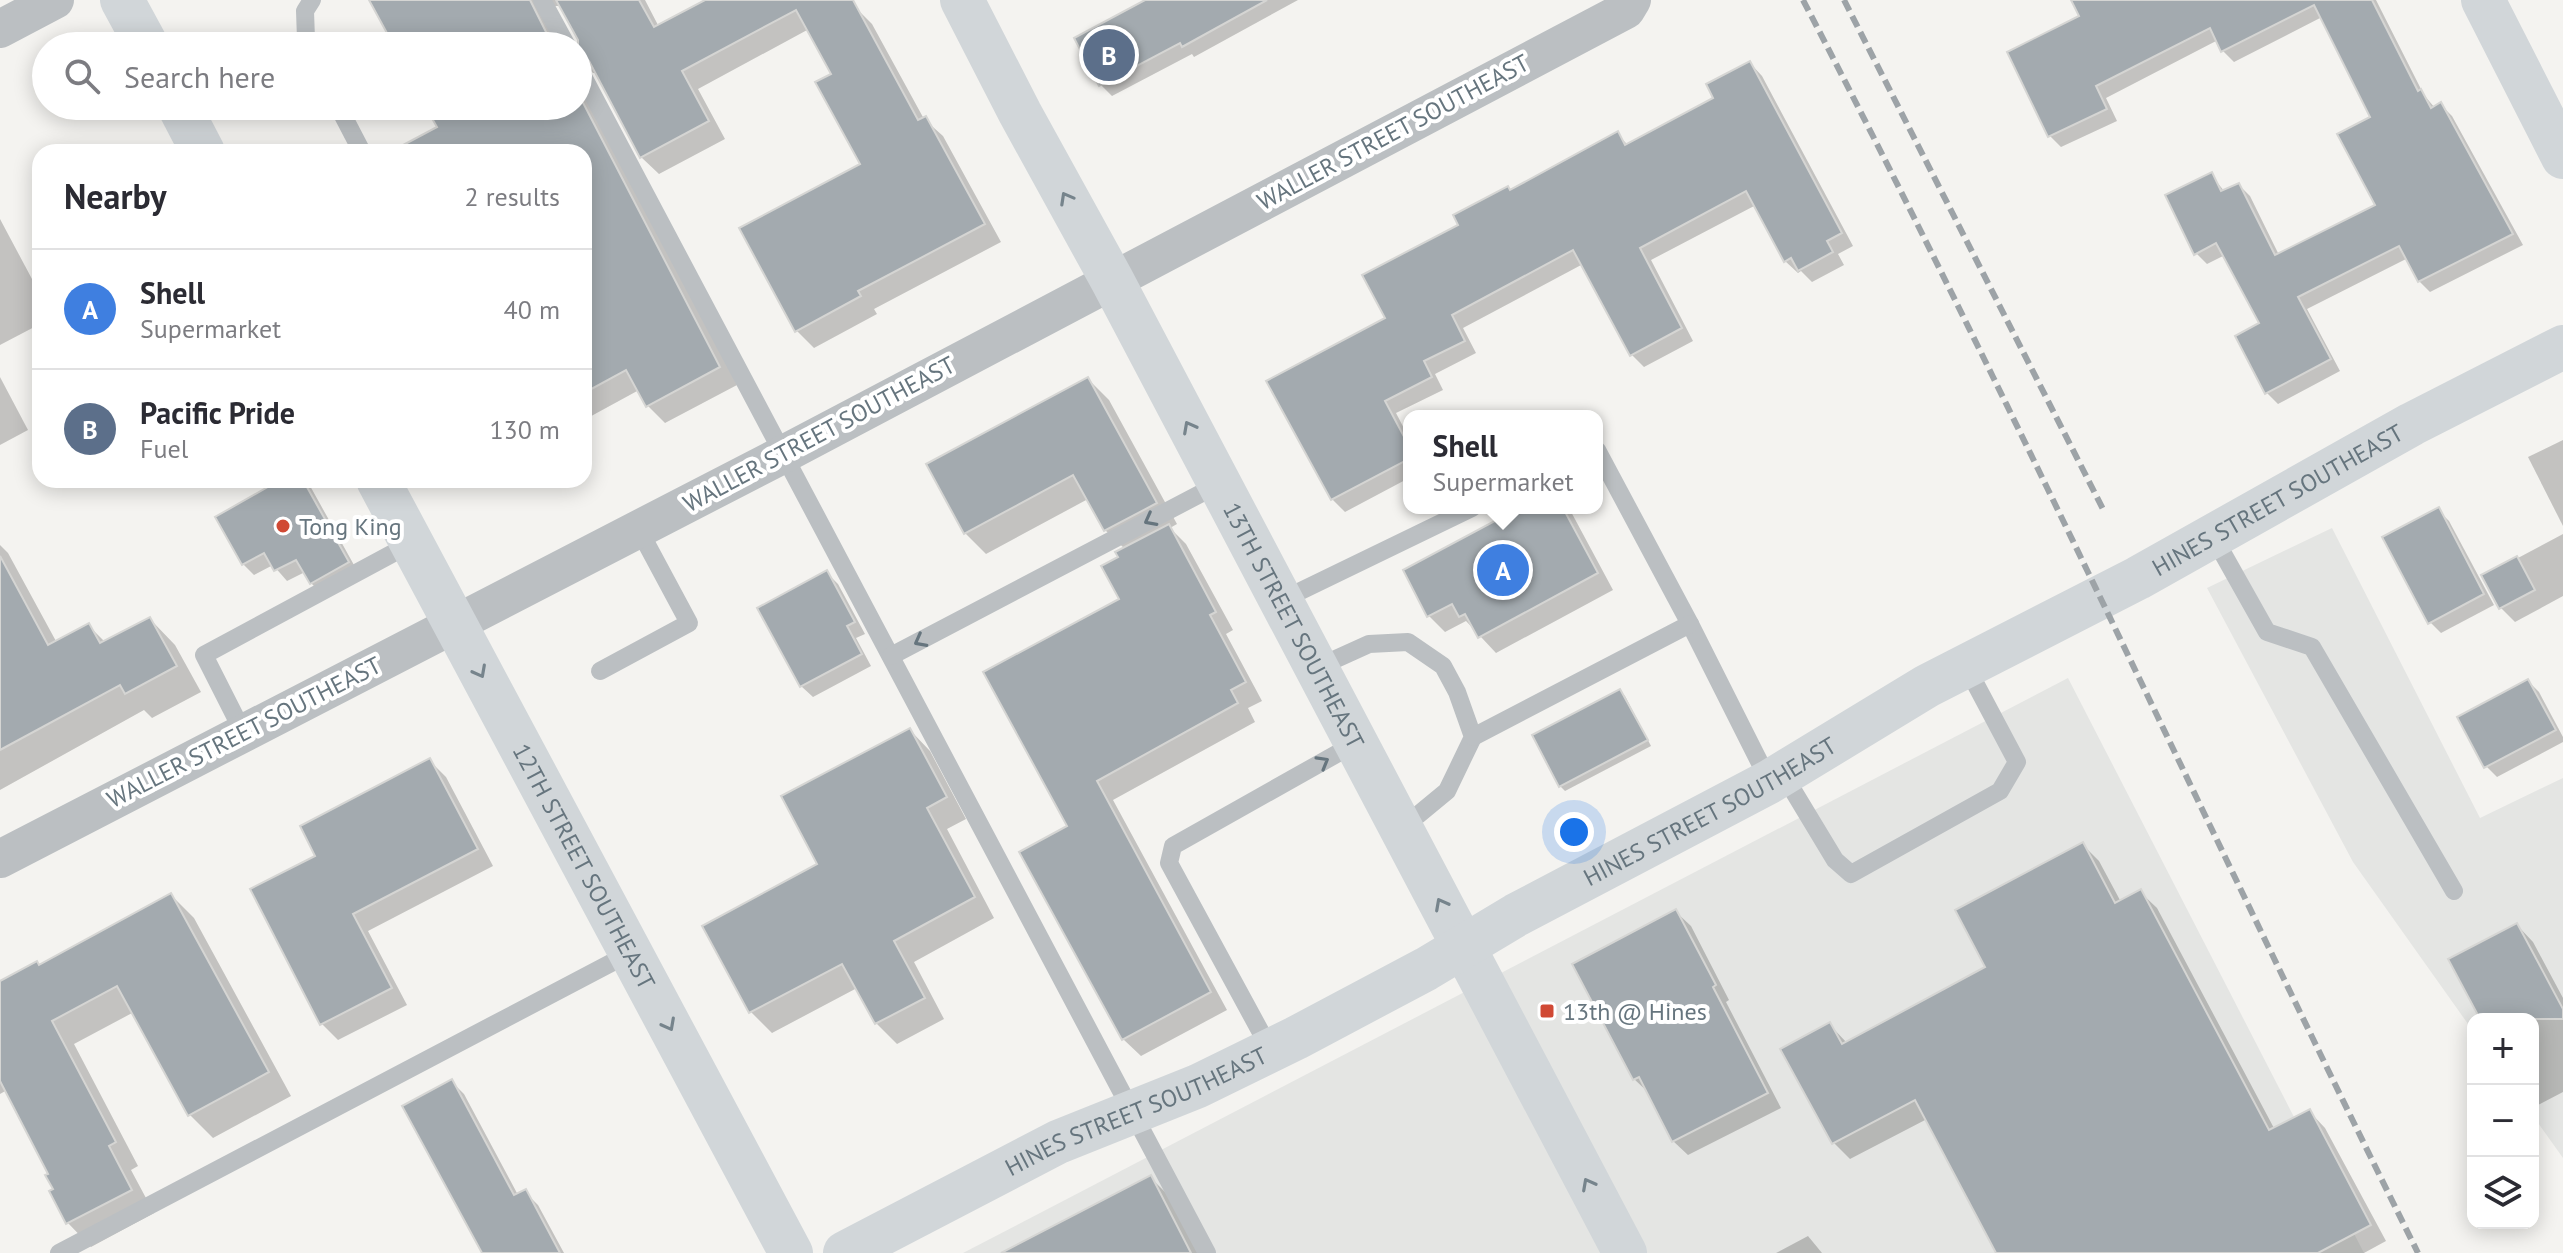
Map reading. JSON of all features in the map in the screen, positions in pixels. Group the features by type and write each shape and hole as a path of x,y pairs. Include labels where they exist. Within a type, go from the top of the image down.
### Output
{"main road":[{"path":"122,0 139,32"},
{"name":"13TH STREET SOUTHEAST","path":"962,0 1625,1253"},
{"path":"2483,0 2563,157"},
{"path":"186,120 199,144"},
{"name":"HINES STREET SOUTHEAST","path":"845,1253 1058,1142 1198,1086 1271,1051 1426,969 1516,915 1776,778 1894,705 2102,597 2412,424 2563,347"},
{"name":"12TH STREET SOUTHEAST","path":"382,488 791,1253"}],"street":[{"path":"0,29 55,0"},
{"name":"WALLER STREET SOUTHEAST","path":"0,859 784,454 1626,10 1632,0"}],"lane":[{"path":"306,32 305,11 312,0"},
{"path":"542,0 559,32"},
{"path":"592,93 1207,1253"},
{"path":"345,120 358,144"},
{"path":"1603,461 1776,778 1835,860 1851,874 2000,791 2017,762 1966,666"},
{"path":"891,656 1219,484"},
{"path":"1280,601 1460,514"},
{"path":"600,671 689,623 638,528"},
{"path":"2213,536 2267,632 2312,647 2454,891"},
{"path":"243,732 204,655 412,543"},
{"path":"1401,829 1447,791 1473,737 1690,624"},
{"path":"1316,668 1369,644 1408,642 1443,666 1457,692 1473,737"},
{"path":"1271,1051 1169,863 1173,846 1356,743"},
{"path":"59,1253 630,953"}],"shaded area":[{"path":"2332,528 2480,818 2563,778 2563,1158 2539,1124 2539,1013 2467,1013 2467,1023 2353,862 2207,588"},
{"path":"2068,678 2364,1253 963,1253"}],"building":[{"path":"369,0 530,0 546,32 386,32"},
{"path":"556,0 639,0 654,27 705,0 853,0 918,120 926,116 985,224 858,291 861,296 795,332 739,228 860,164 815,82 831,74 796,10 682,71 709,121 640,158 592,67 592,32 574,32"},
{"path":"1145,0 1267,0 1182,47 1180,43 1099,86 1074,38"},
{"path":"2071,0 2372,0 2418,91 2421,89 2431,108 2441,102 2513,234 2418,282 2399,246 2298,297 2331,359 2265,394 2235,336 2259,323 2216,243 2194,255 2165,195 2212,172 2221,191 2239,183 2275,255 2375,205 2337,134 2370,117 2314,5 2221,52 2210,28 2096,86 2107,109 2048,137 2007,52 2079,16"},
{"path":"1750,61 1842,233 1827,241 1833,252 1798,271 1791,258 1784,262 1746,191 1640,248 1682,328 1630,356 1573,250 1452,315 1465,341 1424,361 1432,377 1385,401 1403,435 1403,462 1331,500 1266,381 1385,318 1362,275 1458,225 1453,215 1508,186 1510,190 1618,131 1625,145 1713,98 1706,84"},
{"path":"433,120 592,120 720,367 646,407 626,370 592,389 592,144 405,144 437,127"},
{"path":"1088,377 1157,503 1104,531 1073,475 964,534 926,464"},
{"path":"266,488 307,488 349,562 310,584 296,560 274,571 264,553 242,565 215,517"},
{"path":"2439,507 2484,594 2428,624 2382,537"},
{"path":"1508,514 1566,514 1598,573 1478,638 1465,614 1459,617 1452,604 1427,617 1403,570"},
{"path":"1169,524 1216,612 1210,615 1246,682 1231,690 1238,703 1097,781 1211,992 1122,1040 1019,852 1067,826 983,672 1119,599 1101,566 1118,557 1115,552"},
{"path":"0,556 48,645 89,623 100,643 150,617 177,666 125,694 120,685 0,750"},
{"path":"2517,556 2535,590 2499,609 2481,575"},
{"path":"827,570 855,622 847,626 862,654 800,687 757,608"},
{"path":"2528,679 2556,730 2484,768 2457,717"},
{"path":"1620,689 1648,740 1559,787 1532,735"},
{"path":"910,728 947,797 927,808 975,897 894,941 925,998 875,1024 842,964 749,1013 702,926 817,864 781,796"},
{"path":"430,758 478,849 353,914 392,988 320,1025 250,889 315,856 300,826"},
{"path":"2083,842 2115,903 2141,889 2269,1130 2310,1109 2371,1225 2318,1253 1996,1253 1915,1100 1832,1144 1780,1049 1830,1022 1842,1044 1985,967 1955,910"},
{"path":"171,893 269,1072 188,1116 117,986 52,1021 116,1142 109,1146 132,1190 66,1224 49,1191 53,1189 45,1175 48,1174 0,1081 0,981 37,961 39,965"},
{"path":"1676,909 1768,1093 1672,1142 1639,1077 1633,1080 1572,964"},
{"path":"2517,923 2563,1009 2563,1019 2539,1019 2539,1013 2477,1013 2448,959"},
{"path":"452,1079 514,1195 526,1189 560,1253 482,1253 402,1106"},
{"path":"1151,1175 1191,1253 1001,1253"}],"railway":[{"path":"1803,0 1961,311 2418,1253"},
{"path":"1844,0 2105,513"}],"place":[{"name":"Pacific Pride","path":"1109,55"},
{"name":"Tong King","path":"283,526"},
{"name":"Shell","path":"1503,570"},
{"name":"13th @ Hines","path":"1547,1011"}]}
